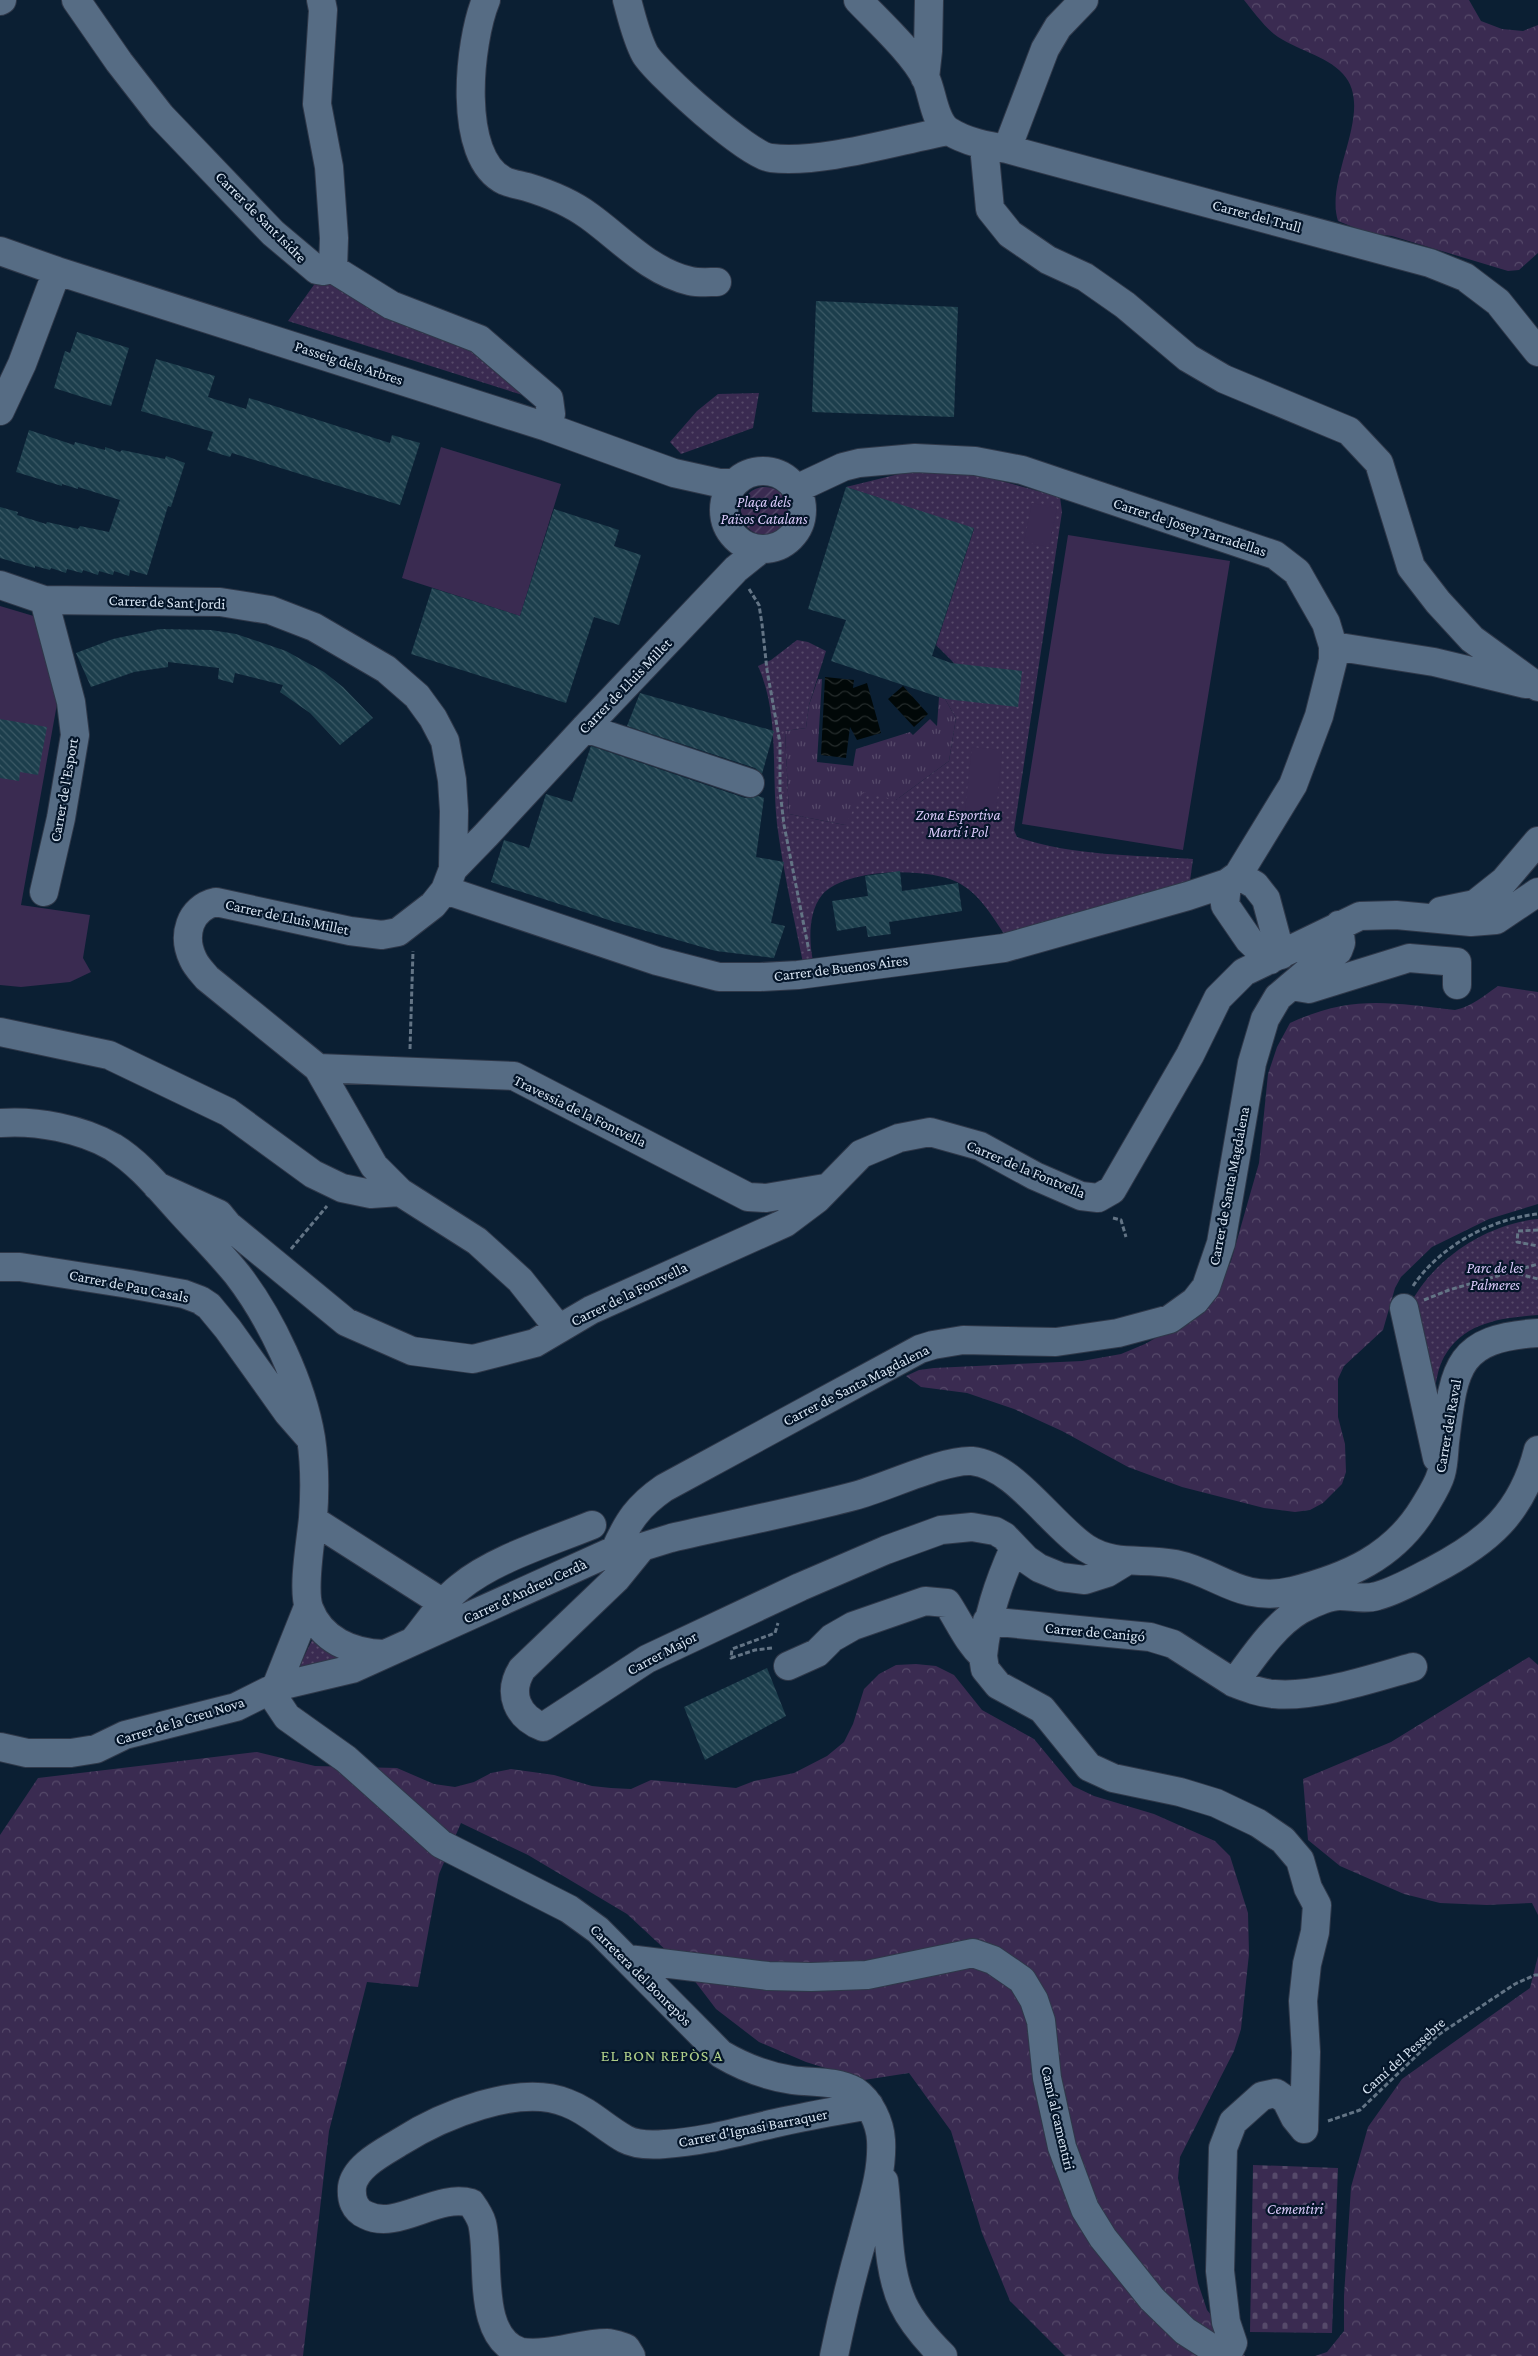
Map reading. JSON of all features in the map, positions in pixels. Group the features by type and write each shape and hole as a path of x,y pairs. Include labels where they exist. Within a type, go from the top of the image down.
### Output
{"street":[{"name":"Carrer de Sant Isidre","path":"76,0 119,62 168,122 273,233 317,270 323,272 333,269 391,304 478,339 549,399 551,414 546,426"},
{"path":"321,0 323,10 317,104 329,167 334,238 333,269"},
{"path":"486,0 480,14 474,50 471,74 471,103 482,158 492,171 505,181 571,202 646,261 676,276 692,282 717,282"},
{"path":"627,0 646,56 727,132 768,158 811,158 948,131"},
{"path":"858,0 899,43 925,78 939,121 948,131"},
{"path":"925,78 928,51 929,0"},
{"path":"1084,0 1058,27 995,147 990,209 1010,234 1048,260 1085,277 1125,305 1188,358 1224,379 1349,431 1379,463 1412,567 1438,602 1472,639 1538,687"},
{"name":"Carrer del Trull","path":"948,131 995,147 1430,263 1465,278 1498,302 1538,352"},
{"name":"Passeig dels Arbres","path":"0,251 57,271 546,426 594,446 696,480 734,483"},
{"path":"0,411 22,364 57,271"},
{"name":"Carrer de Josep Tarradellas","path":"796,489 843,467 859,463 915,458 975,461 1022,470 1224,540 1275,555 1297,572 1326,623 1333,646"},
{"path":"765,471 782,476 796,489 802,507 799,525 787,540 770,548 752,548 737,540 726,526 723,508 726,495 734,483 748,473 765,471"},
{"name":"Passeig dels Arbres","path":"696,480 723,508"},
{"name":"Carrer de Lluis Millet","path":"559,1329 520,1280 477,1241 400,1192 374,1166 318,1068 203,973 193,960 187,932 189,922 200,909 216,902 365,934 382,935 398,932 432,905 449,879 486,835 736,569 761,549"},
{"name":"Carrer de Sant Jordi","path":"0,585 44,600 220,602 270,610 314,627 386,669 417,696 433,718 445,741 452,780 455,822 449,879"},
{"name":"Carrer de l'Esport","path":"44,600 71,702 75,735 61,818 44,892"},
{"path":"1275,957 1249,940 1225,906 1232,879 1293,786 1319,716 1333,660 1333,646 1434,662 1538,687"},
{"path":"585,728 750,783"},
{"path":"455,822 477,833 486,835"},
{"path":"1418,916 1475,904 1504,881 1538,841"},
{"name":"Carrer de Buenos Aires","path":"449,879 657,960 719,977 760,977 814,973 1004,948 1188,896 1232,879"},
{"path":"1232,879 1255,885 1266,900 1275,957"},
{"name":"Carrer de la Fontvella","path":"157,1186 219,1214 228,1225 346,1322 412,1351 473,1359 535,1342 600,1306 784,1223 818,1199 862,1154 898,1138 930,1132 980,1146 1035,1176 1081,1196 1098,1198 1112,1190 1190,1055 1218,998 1244,972 1360,916 1418,916 1471,922 1496,920 1538,892"},
{"name":"Carrer de Santa Magdalena","path":"629,1548 631,1517 650,1498 664,1488 920,1350 949,1341 980,1339 1033,1343 1072,1341 1144,1327 1170,1319 1186,1310 1196,1301 1206,1287 1214,1267 1232,1188 1252,1063 1265,1019 1278,998 1318,963 1338,951 1341,943 1338,925"},
{"path":"1244,972 1249,940"},
{"path":"1291,986 1309,989 1410,958 1457,962 1457,985"},
{"path":"0,1032 109,1054 228,1112 313,1174 342,1188 371,1194 400,1192"},
{"name":"Travessia de la Fontvella","path":"318,1068 514,1076 748,1197 783,1196 829,1187"},
{"path":"1,1122 43,1126 96,1139 128,1157 157,1186 237,1275 262,1312 297,1384 311,1440 316,1484 307,1588 308,1607 276,1687"},
{"path":"200,1234 212,1227 228,1225"},
{"name":"Carrer de Pau Casals","path":"0,1267 20,1267 129,1284 184,1294 200,1300 209,1306 228,1329 288,1413 311,1440"},
{"path":"1404,1308 1441,1475"},
{"name":"Carrer del Raval","path":"1125,1562 1173,1564 1186,1567 1235,1589 1266,1594 1289,1592 1336,1577 1369,1562 1397,1544 1418,1517 1441,1475 1452,1392 1458,1370 1464,1359 1482,1343 1513,1334 1538,1332"},
{"path":"1339,1596 1366,1599 1378,1596 1414,1581 1468,1552 1502,1523 1521,1494 1534,1466 1538,1450"},
{"name":"Carrer d'Andreu Cerdà","path":"308,1607 317,1624 331,1638 344,1646 358,1651 384,1654 629,1548 856,1496 961,1461 974,1461 986,1464 1017,1484 1070,1536 1086,1548 1104,1557 1125,1562"},
{"path":"313,1520 443,1603"},
{"path":"412,1643 443,1603 460,1586 497,1564 592,1525"},
{"name":"Carrer Major","path":"629,1548 616,1579 522,1669 515,1681 515,1697 521,1711 532,1723 543,1727 647,1659 757,1606 886,1550 941,1530 972,1527 995,1531 1004,1536 1014,1548 1039,1568 1061,1577 1085,1580 1107,1573 1125,1562"},
{"path":"1234,1683 1266,1641 1288,1620 1299,1611 1325,1599 1339,1596 1382,1572 1393,1563 1397,1544"},
{"path":"1014,1548 994,1597 987,1621 983,1656 985,1669 998,1685 1042,1709 1088,1767 1113,1778 1180,1792 1216,1803 1258,1823 1283,1840 1300,1860 1308,1888 1317,1905 1315,1932 1307,1964 1304,2000 1306,2052 1304,2129"},
{"path":"783,1657 817,1653 832,1638 853,1626 925,1601 947,1603 970,1644 983,1656"},
{"name":"Carrer de Canigó","path":"987,1621 1150,1637 1173,1644 1234,1683 1254,1690 1276,1694 1315,1691 1413,1667"},
{"name":"Carrer de la Creu Nova","path":"0,1747 27,1753 71,1753 96,1749 125,1735 236,1707 276,1687 352,1669 384,1654"},
{"name":"Carretera del Bonrepòs","path":"276,1687 275,1699 287,1717 346,1759 441,1844 569,1909 598,1930 721,2054 742,2066 769,2075 792,2080 836,2083 856,2092 869,2106 878,2123 881,2138 881,2160 875,2192 846,2300 834,2356"},
{"name":"Camí al camentiri","path":"628,1959 768,1976 811,1977 867,1975 973,1953 993,1960 1022,1980 1034,2000 1041,2021 1047,2078 1062,2147 1085,2209 1103,2238 1152,2299 1185,2331 1221,2354 1229,2351 1233,2343 1226,2322 1220,2271 1223,2148 1233,2122 1262,2096 1276,2093 1286,2100 1295,2118 1304,2129"},
{"name":"Carrer d'Ignasi Barraquer","path":"631,2356 626,2348 608,2343 543,2354 502,2351 492,2319 487,2292 482,2226 479,2215 471,2203 462,2200 445,2203 378,2220 364,2215 356,2208 351,2197 353,2183 364,2167 419,2130 475,2107 508,2098 541,2097 567,2102 610,2127 626,2139 645,2144 699,2141 778,2122 869,2106"},
{"path":"881,2160 896,2285 903,2305 917,2326 943,2356"}],"path":[{"path":"736,569 759,605 780,743 780,791 784,824 814,973"},
{"path":"409,1072 414,920"},
{"path":"278,1265 342,1188"},
{"path":"1404,1308 1413,1286 1423,1272 1462,1241 1489,1225 1515,1216 1538,1214"},
{"path":"1538,1230 1518,1231 1517,1242 1538,1246"},
{"path":"1404,1308 1449,1290 1538,1264"},
{"path":"1511,1272 1538,1279"},
{"path":"757,1606 779,1621 775,1633 732,1649 731,1658 755,1650 783,1657"},
{"name":"Camí del Pessebre","path":"1304,2129 1360,2110 1438,2035 1515,1984 1538,1975"}],"green space":[{"path":"1244,0 1469,0 1481,21 1502,29 1523,31 1538,25 1538,253 1519,270 1508,271 1392,236 1368,233 1338,221 1336,204 1338,185 1352,125 1354,106 1352,89 1343,74 1336,67 1282,40 1274,34"},
{"path":"316,282 337,284 494,362 529,397 288,321"},
{"path":"759,393 753,428 681,454 670,442 697,411 718,394"},
{"path":"441,447 561,484 520,616 402,578"},
{"name":"Zona Esportiva Martí i Pol","path":"968,472 1060,497 1062,512 1014,830 1017,837 1060,848 1082,851 1193,859 1190,881 1005,935 972,892 957,882 943,877 907,872 867,875 848,879 833,886 817,902 812,918 810,936 813,961 803,963 785,877 777,824 774,744 769,704 758,666 771,660 797,640 808,642 826,651 809,705 806,728 785,731 789,814 845,825 863,792 896,800 949,761 956,718 945,699 954,663 936,645 974,529 846,487 903,473"},
{"name":"Plaça dels Països Catalans","path":"760,487 770,487 782,494 789,506 789,516 782,528 770,535 760,535 752,531 745,524 741,516 741,506 745,498 752,491"},
{"path":"1032,503 1057,508 1049,547 1024,542"},
{"path":"1068,535 1230,561 1183,850 1022,824"},
{"path":"0,606 37,617 57,704 21,905 90,915 83,958 91,972 70,982 21,987 0,985"},
{"path":"818,679 822,679 817,762 853,766 856,749 910,732 913,735 930,719 937,726 939,697 945,699 956,718 949,761 896,800 845,825 789,814 785,731 806,728 809,705"},
{"path":"972,747 1002,750 996,813 965,810"},
{"path":"1498,986 1538,992 1538,1204 1489,1219 1432,1247 1401,1277 1395,1288 1383,1330 1344,1366 1338,1379 1338,1417 1345,1444 1346,1472 1342,1484 1323,1503 1310,1510 1295,1512 1264,1508 1182,1487 1128,1467 1062,1431 1014,1409 967,1393 921,1387 906,1376 919,1370 934,1368 1082,1361 1121,1354 1145,1344 1168,1331 1219,1287 1231,1261 1259,1163 1268,1074 1277,1047 1290,1023 1312,1014 1353,1004 1391,1003 1455,1010 1473,1003"},
{"name":"Parc de les Palmeres","path":"1538,1219 1538,1315 1497,1320 1473,1329 1462,1336 1452,1345 1444,1357 1438,1372 1433,1398 1409,1306 1419,1289 1432,1273 1463,1247 1499,1228"},
{"path":"313,1638 334,1656 345,1660 299,1667"},
{"path":"1529,1657 1538,1665 1538,1915 1532,1903 1487,1905 1440,1903 1404,1894 1340,1866 1308,1840 1303,1779 1391,1742"},
{"path":"896,1665 936,1666 954,1675 982,1710 1034,1739 1073,1786 1094,1796 1154,1814 1215,1841 1230,1856 1248,1913 1249,1954 1241,2029 1234,2051 1180,2157 1178,2178 1198,2283 1207,2310 1245,2356 1065,2356 1010,2301 982,2233 951,2131 909,2073 864,2080 806,2062 759,2042 716,2009 684,1967 627,1914 528,1855 461,1823 439,1874 418,1987 367,1982 329,2131 303,2356 0,2356 0,1835 38,1778 257,1752 315,1766 397,1768 434,1784 455,1787 474,1782 491,1773 511,1769 554,1775 592,1786 611,1788 631,1789 651,1780 736,1788 754,1781 794,1773 827,1756 844,1742 853,1724 864,1689 879,1674"},
{"path":"1538,1956 1538,2356 1315,2356 1327,2352 1344,2331 1344,2296 1351,2187 1368,2127 1402,2079 1530,1988"},
{"name":"Cementiri","path":"1253,2165 1338,2168 1332,2333 1250,2332"}],"water":[{"path":"825,677 854,680 853,688 867,683 881,733 857,740 850,727 846,758 821,755"},
{"path":"903,686 928,714 914,727 888,699"}],"building":[{"path":"816,301 958,307 954,417 812,412"},
{"path":"77,332 129,348 111,406 54,388 65,351 70,353"},
{"path":"156,359 215,376 208,397 246,409 249,398 390,443 392,435 420,443 400,505 232,453 230,457 207,450 213,432 141,411"},
{"path":"29,430 74,445 75,442 105,450 105,447 120,452 122,450 165,459 166,456 185,463 171,507 168,506 147,575 130,570 129,576 114,571 113,575 99,571 98,575 83,570 82,573 67,569 66,573 51,568 50,570 35,566 35,568 0,558 0,507 18,512 17,515 46,524 47,522 78,529 80,526 109,532 120,500 78,487 78,489 62,484 62,486 16,472"},
{"path":"846,487 974,528 932,656 951,663 1022,671 1018,707 945,699 831,661 846,620 808,609"},
{"path":"554,509 619,530 614,546 641,555 619,625 594,617 566,703 411,654 432,588 520,616"},
{"path":"160,629 211,630 236,634 286,651 324,672 343,687 373,718 340,745 310,713 280,692 283,685 235,673 233,683 218,679 219,668 168,662 168,667 134,672 91,687 76,653 113,639"},
{"path":"640,693 774,731 762,774 755,768 627,726"},
{"path":"0,719 47,727 38,775 20,772 19,781 0,778"},
{"path":"591,746 745,798 758,796 764,798 756,857 784,862 771,923 785,926 774,958 716,951 615,922 491,882 504,840 529,848 546,794 572,802"},
{"path":"900,871 902,891 958,883 962,911 889,922 891,934 868,937 866,926 837,931 832,901 868,896 865,876"},
{"path":"767,1668 786,1716 705,1760 684,1707"}],"district":[{"name":"EL BON REPÒS A","path":"662,2055"}]}
